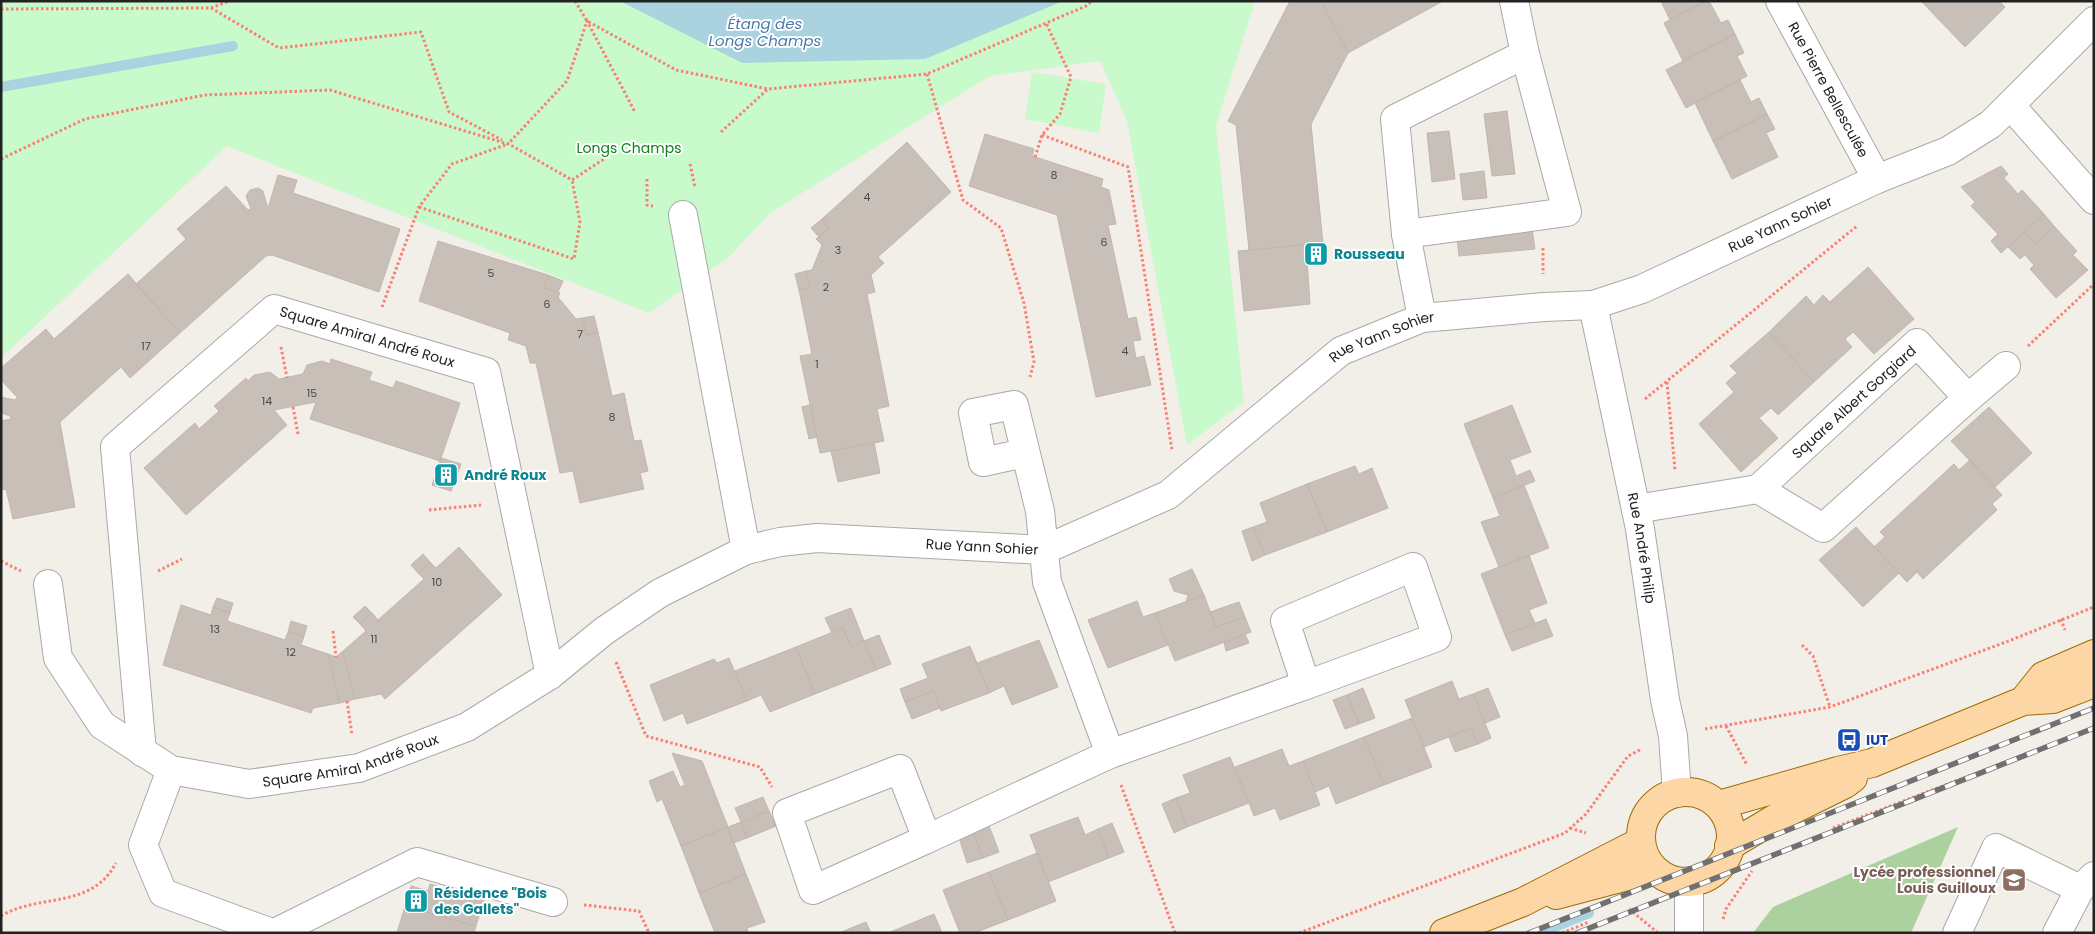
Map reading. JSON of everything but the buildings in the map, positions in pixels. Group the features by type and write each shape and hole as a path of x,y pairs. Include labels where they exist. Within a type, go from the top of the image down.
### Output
{"main road":[{"path":"2023,701 2043,676 2094,654"},
{"path":"1719,805 1872,763 2023,701 2053,699 2094,683"},
{"path":"1729,846 1776,818 1845,784 1872,763"},
{"path":"1677,793 1699,794 1719,805 1729,826 1729,846 1725,858 1716,870 1704,878 1689,881 1667,877 1654,869 1646,858 1640,842 1643,825 1652,808 1668,796 1677,793"},
{"path":"1444,933 1523,902 1640,842"},
{"path":"1523,902 1585,888 1654,869"}],"street":[{"path":"1406,234 1567,212 1525,54 1514,1"},
{"name":"Rue Pierre Bellesculée","path":"1780,1 1877,179"},
{"name":"Rue Yann Sohier","path":"660,592 746,550 780,542 817,538 1044,550 1168,495 1341,351 1422,318 1544,307 1593,305 1642,289 1877,179 1948,151 1991,124 2094,21"},
{"path":"1422,318 1406,234 1396,119 1525,54"},
{"path":"2011,106 2094,200"},
{"path":"683,215 746,550"},
{"name":"Rue André Philip","path":"1593,305 1636,509 1665,700 1673,736 1677,793"},
{"name":"Square Amiral André Roux","path":"142,752 115,447 274,309 486,372 550,675"},
{"name":"Square Albert Gorgiard","path":"1758,489 1917,343 1968,398"},
{"path":"1636,509 1758,489 1823,528 2006,366"},
{"path":"1024,453 983,462 973,412 1014,405 1024,453 1040,511 1047,582 1110,754"},
{"path":"927,839 900,769 787,813 813,890 927,839 1110,754 1306,685 1437,636 1413,566 1285,621 1306,685"},
{"name":"Square Amiral André Roux","path":"48,584 58,658 102,725 171,770 249,784 359,768 467,727 550,675 604,632 660,592"},
{"path":"171,770 143,845 163,893 273,933 417,862 553,902"},
{"path":"1957,933 1996,848 2087,883 2057,933"},
{"path":"1689,881 1689,933"}],"path":[{"path":"1,9 211,8 228,1"},
{"path":"575,1 635,112"},
{"path":"587,21 676,70 768,89 927,74 1046,23 1092,1"},
{"path":"211,8 279,48 422,32 449,112 572,180 580,222 574,259 419,207"},
{"path":"371,338 419,207 452,164 508,144 566,81 587,21"},
{"path":"1035,157 1042,135 1060,114 1071,78 1046,23"},
{"path":"927,74 963,200 1001,228 1024,303 1034,362 1028,385 1014,405"},
{"path":"721,132 768,89"},
{"path":"1,159 85,119 204,95 330,90 508,144"},
{"path":"1042,135 1128,167 1173,459 1190,476"},
{"path":"572,180 607,157"},
{"path":"690,164 696,184"},
{"path":"647,179 647,205"},
{"path":"1542,215 1544,307"},
{"path":"1655,391 1865,220"},
{"path":"2006,366 2094,284"},
{"path":"284,362 287,378"},
{"path":"1667,381 1678,502"},
{"path":"293,407 298,434"},
{"path":"429,510 513,502"},
{"path":"1726,726 1830,707 2006,642 2094,606"},
{"path":"333,631 336,657"},
{"path":"604,632 646,736 760,767 787,813"},
{"path":"1802,645 1813,656 1830,707"},
{"path":"347,701 348,710"},
{"path":"1824,832 2094,728"},
{"path":"1299,933 1564,833 1586,814 1628,756 1673,736"},
{"path":"1110,754 1174,933"},
{"path":"1,916 18,907 52,902 87,892 108,876 118,858 143,845"},
{"path":"1721,925 1726,908 1756,866"},
{"path":"553,902 638,911 649,933"},
{"path":"1626,906 1657,933"},
{"path":"1562,933 1590,922"}],"green space":[{"name":"Longs Champs","path":"1,1 1255,1 1216,126 1244,402 1187,445 1127,121 1100,61 990,76 770,213 729,257 649,313 227,146 1,358"},
{"path":"1032,72 1106,84 1099,133 1025,119"},
{"path":"1958,827 1911,933 1753,933 1773,907"}],"water":[{"name":"Étang des Longs Champs","path":"620,1 1063,1 925,59 742,63"}],"waterway":[{"path":"1,87 233,46"},
{"path":"1540,933 1589,913"}],"railway":[{"path":"1529,933 2094,708"},
{"path":"1577,933 2094,728"}],"place":[{"name":"Rousseau","path":"1316,254"},
{"name":"André Roux","path":"446,475"},
{"name":"IUT","path":"1849,740"},
{"name":"Lycée professionnel Louis Guilloux","path":"2014,880"},
{"name":"Résidence \"Bois des Gallets\"","path":"416,901"}]}
